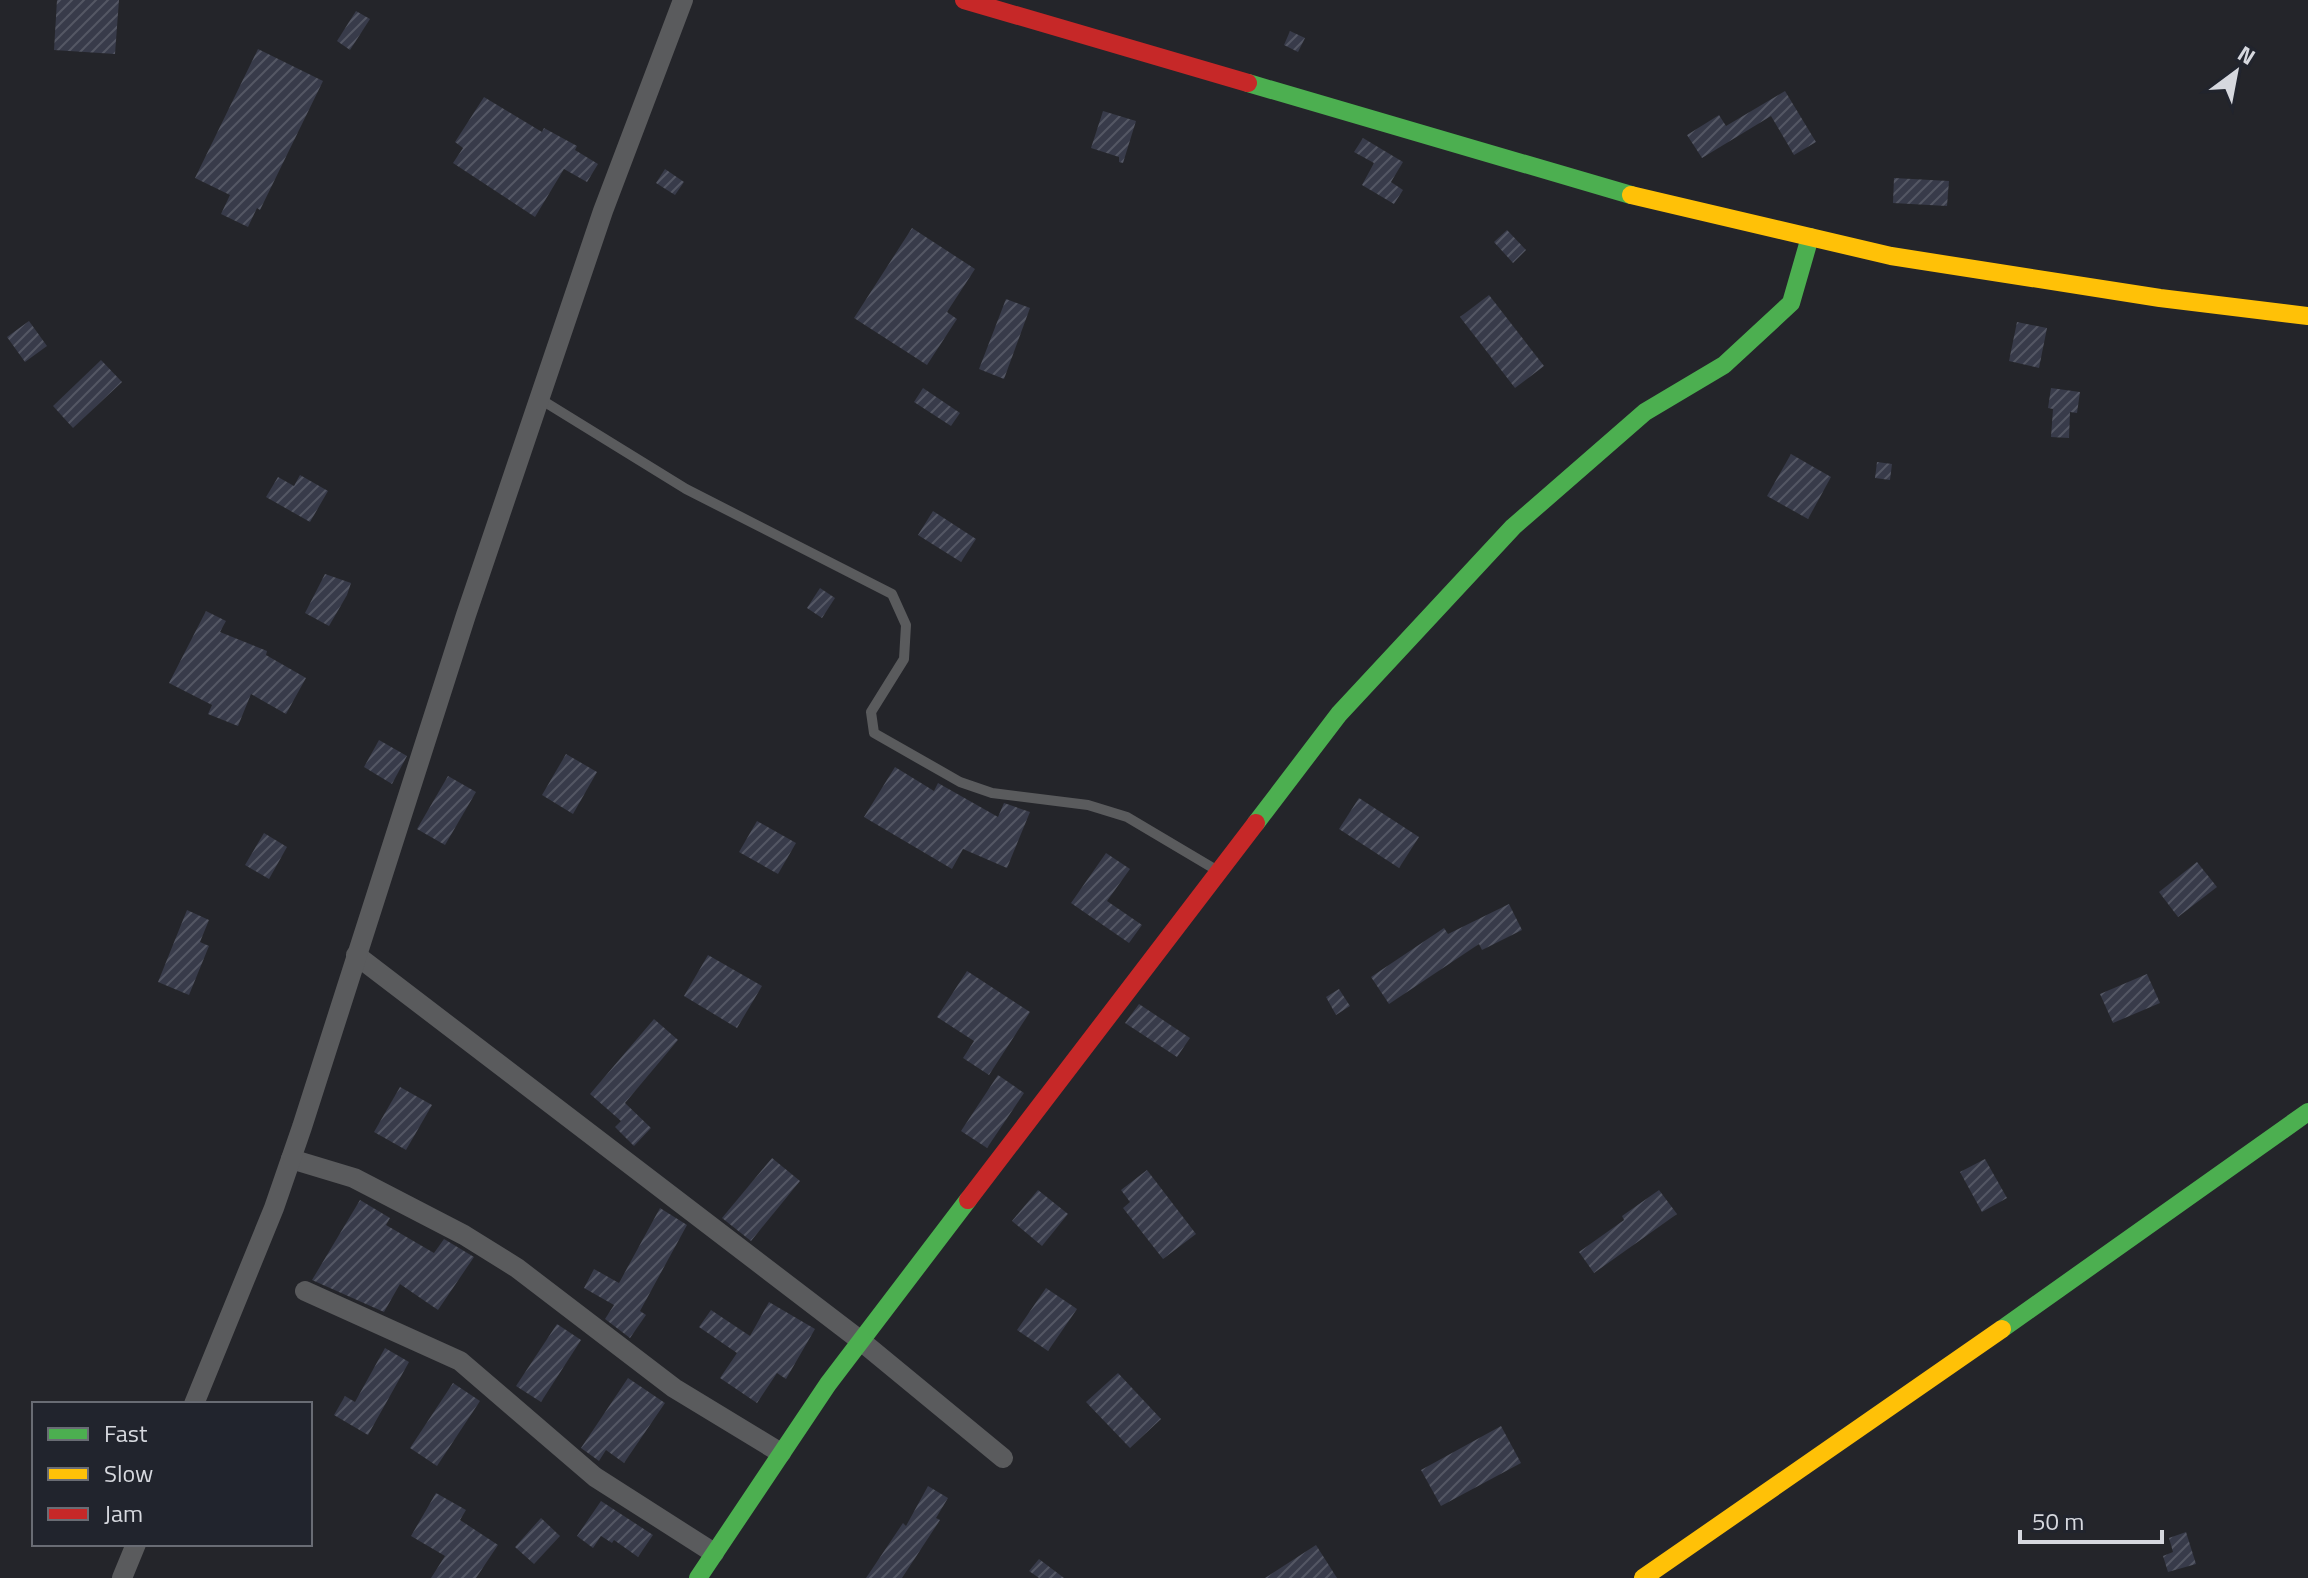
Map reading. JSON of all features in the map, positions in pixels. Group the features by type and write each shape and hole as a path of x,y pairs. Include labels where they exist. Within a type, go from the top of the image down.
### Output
{"street":[{"path":"195,1402 274,1208 466,615 603,211 683,0"},
{"path":"964,0 1636,197 1891,256 2160,298 2308,316"},
{"path":"698,1578 828,1384 1339,714 1513,527 1645,412 1724,365 1791,303 1810,237"},
{"path":"356,955 861,1341 1003,1458"},
{"path":"1643,1578 2308,1112"},
{"path":"291,1159 354,1178 464,1235 517,1268 674,1388 781,1453"},
{"path":"305,1291 460,1361 595,1477 714,1553"},
{"path":"122,1578 135,1546"}],"lane":[{"path":"540,399 686,489 892,594 906,625 904,659 871,712 874,733 960,782 992,793 1088,805 1127,817 1219,871"}],"building":[{"path":"57,0 119,0 115,54 54,50"},
{"path":"356,11 370,19 350,50 337,41"},
{"path":"1290,31 1305,38 1298,52 1284,45"},
{"path":"258,49 323,81 260,210 257,208 248,227 221,214 230,195 195,178"},
{"path":"1785,91 1816,142 1794,155 1771,116 1702,158 1687,135 1719,115 1726,126"},
{"path":"484,97 542,132 544,128 577,146 575,150 598,164 587,182 564,169 535,217 453,163 463,148 455,142"},
{"path":"1103,111 1136,121 1123,163 1119,162 1119,157 1091,148"},
{"path":"1363,138 1403,162 1391,182 1403,190 1394,204 1362,185 1374,163 1354,152"},
{"path":"665,169 684,182 675,195 656,183"},
{"path":"1894,178 1949,181 1947,206 1893,203"},
{"path":"912,228 975,269 947,312 957,319 927,365 854,318"},
{"path":"1507,230 1526,250 1513,263 1494,242"},
{"path":"1489,295 1544,366 1515,388 1460,317"},
{"path":"1006,299 1030,308 1004,379 979,369"},
{"path":"29,321 47,346 25,362 7,337"},
{"path":"2017,322 2047,328 2039,368 2009,361"},
{"path":"101,360 122,382 73,428 53,406"},
{"path":"923,388 960,413 951,426 914,402"},
{"path":"2051,388 2080,392 2077,413 2070,412 2069,438 2051,437 2053,409 2048,408"},
{"path":"1791,454 1831,477 1808,519 1767,496"},
{"path":"1877,462 1892,464 1890,480 1875,478"},
{"path":"300,475 328,491 310,522 266,497 278,477 294,486"},
{"path":"933,511 976,539 961,562 918,535"},
{"path":"325,574 351,583 329,626 305,613"},
{"path":"820,588 835,598 822,618 807,608"},
{"path":"206,611 226,621 220,632 267,651 266,655 306,678 286,714 251,694 238,726 208,714 212,705 169,683"},
{"path":"379,740 407,756 392,784 364,767"},
{"path":"566,754 597,772 573,814 542,795"},
{"path":"895,767 934,791 938,783 998,817 1004,803 1030,812 1007,868 963,849 952,869 864,817"},
{"path":"448,776 476,792 445,845 417,829"},
{"path":"1359,798 1419,837 1399,868 1339,829"},
{"path":"757,821 796,843 778,874 739,852"},
{"path":"264,833 287,847 269,879 245,865"},
{"path":"1106,853 1130,869 1107,901 1142,925 1129,943 1071,903"},
{"path":"2197,862 2217,887 2178,917 2159,892"},
{"path":"1509,904 1522,930 1482,950 1479,944 1389,1004 1371,977 1444,928 1448,934"},
{"path":"187,910 209,920 200,942 209,946 189,995 158,982"},
{"path":"708,955 762,986 737,1028 684,996"},
{"path":"967,971 1030,1012 989,1075 963,1058 974,1041 937,1017"},
{"path":"2147,974 2160,1003 2113,1023 2100,994"},
{"path":"1339,989 1350,1006 1336,1015 1326,997"},
{"path":"1139,1004 1190,1038 1177,1057 1125,1023"},
{"path":"654,1019 678,1040 625,1103 651,1128 634,1146 615,1127 621,1121 590,1094"},
{"path":"998,1075 1024,1093 987,1148 961,1131"},
{"path":"400,1087 432,1105 406,1150 374,1132"},
{"path":"772,1158 800,1181 751,1241 722,1218"},
{"path":"1985,1159 2007,1198 1982,1212 1960,1172"},
{"path":"1147,1170 1196,1234 1163,1259 1123,1208 1130,1202 1121,1190"},
{"path":"1038,1190 1068,1214 1042,1246 1012,1221"},
{"path":"1659,1190 1677,1214 1594,1273 1579,1252"},
{"path":"360,1200 390,1218 386,1225 434,1253 444,1239 474,1257 438,1310 400,1284 384,1312 312,1280"},
{"path":"660,1208 687,1225 640,1311 646,1315 630,1338 605,1319 614,1305 584,1288 594,1269 619,1283"},
{"path":"1046,1288 1077,1309 1048,1351 1017,1330"},
{"path":"769,1302 815,1329 786,1379 777,1373 757,1403 720,1378 737,1353 699,1327 711,1310 750,1336"},
{"path":"557,1324 581,1340 541,1402 516,1386"},
{"path":"385,1348 409,1362 368,1435 334,1415 345,1396 355,1402"},
{"path":"1118,1373 1161,1419 1130,1448 1086,1402"},
{"path":"628,1378 665,1403 624,1463 606,1450 599,1461 581,1448"},
{"path":"453,1383 480,1401 437,1466 410,1448"},
{"path":"1501,1426 1521,1463 1441,1506 1421,1470"},
{"path":"928,1486 948,1498 936,1518 940,1520 902,1578 866,1578 903,1523 906,1526"},
{"path":"436,1493 466,1510 460,1520 498,1545 476,1578 431,1578 445,1556 411,1536"},
{"path":"601,1501 653,1535 638,1557 614,1540 612,1543 601,1536 593,1548 577,1536"},
{"path":"541,1518 560,1536 534,1564 515,1547"},
{"path":"2186,1532 2196,1564 2168,1572 2163,1556 2173,1552 2169,1538"},
{"path":"1316,1545 1337,1578 1265,1578"},
{"path":"1039,1559 1064,1578 1039,1578 1029,1571"}],"traffic: fast":[{"path":"1248,83 1631,195"},
{"path":"1256,823 1339,714 1513,527 1645,412 1724,365 1791,303 1810,237"},
{"path":"2002,1329 2308,1112"},
{"path":"698,1578 828,1384 968,1200"}],"traffic: slow":[{"path":"1631,195 1891,256 2160,298 2308,316"},
{"path":"1643,1578 2002,1329"}],"traffic: jam":[{"path":"964,0 1248,83"},
{"path":"968,1200 1256,823"}]}
